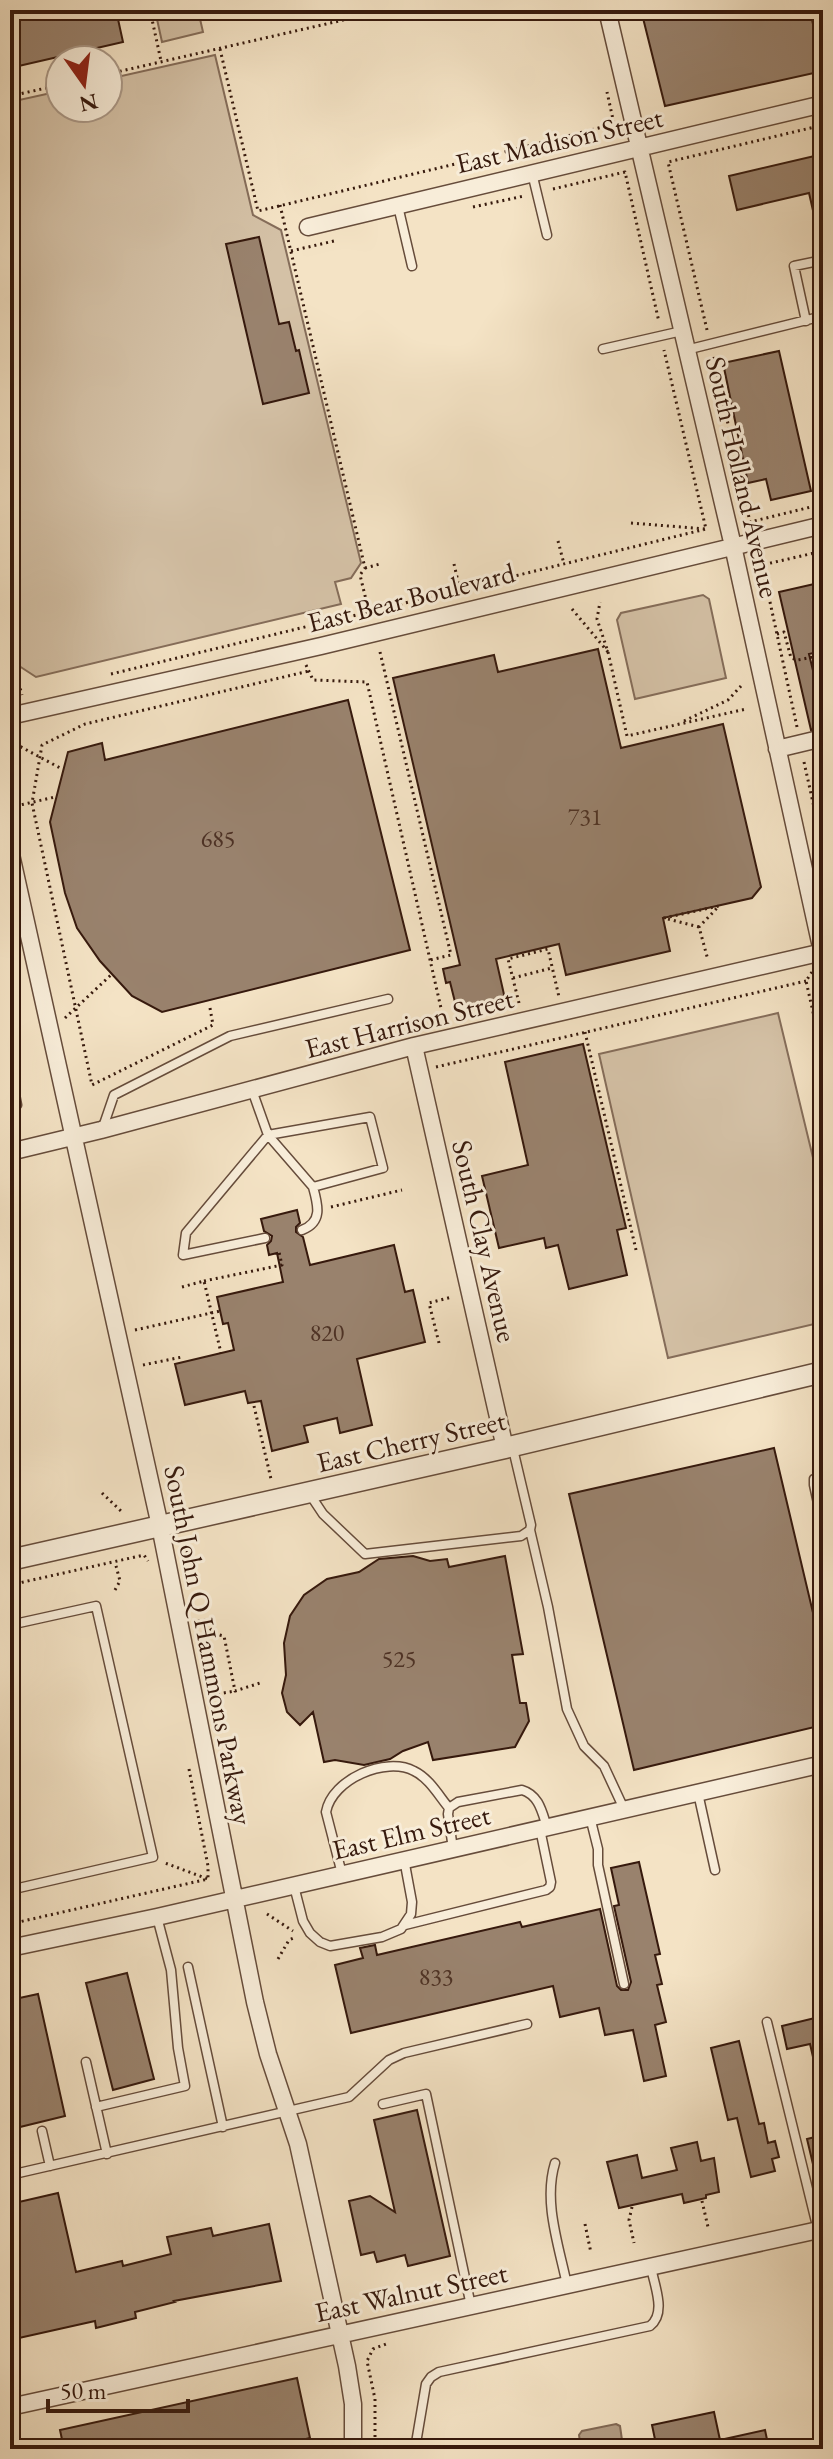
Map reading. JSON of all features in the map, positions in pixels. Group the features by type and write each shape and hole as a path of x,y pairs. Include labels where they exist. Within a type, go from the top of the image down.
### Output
{"street":[{"name":"South Holland Avenue","path":"607,10 733,546 823,953"},
{"name":"East Madison Street","path":"308,227 823,104"},
{"name":"East Bear Boulevard","path":"10,716 321,646 823,525"},
{"path":"777,749 823,738"},
{"name":"South John Q Hammons Parkway","path":"10,850 160,1526 255,2002 298,2144 340,2335 353,2404 353,2449"},
{"name":"East Harrison Street","path":"10,1152 74,1138 414,1046 823,953"},
{"name":"South Clay Avenue","path":"414,1046 509,1447"},
{"name":"East Cherry Street","path":"10,1560 823,1372"},
{"name":"East Elm Street","path":"10,1948 823,1764"},
{"name":"East Walnut Street","path":"10,2407 820,2229"}],"lane":[{"path":"532,173 547,235"},
{"path":"398,205 412,266"},
{"path":"806,321 794,266 823,260"},
{"path":"686,350 823,316"},
{"path":"603,349 682,331"},
{"path":"101,1130 114,1095 230,1036 388,999"},
{"path":"10,1068 14,1108"},
{"path":"252,1090 268,1135 313,1187 319,1208 317,1217 308,1228 302,1230"},
{"path":"265,1238 183,1255 186,1233 268,1135 370,1117 383,1168 313,1187"},
{"path":"509,1447 529,1514 567,1709 584,1746 604,1766 624,1809"},
{"path":"823,1475 814,1479 814,1485 823,1526"},
{"path":"308,1493 323,1514 365,1554 521,1536 530,1530"},
{"path":"10,1625 96,1606 153,1857 10,1890"},
{"path":"342,1874 326,1812 327,1804 337,1788 350,1779 374,1770 408,1768 424,1778 449,1808 453,1849"},
{"path":"405,1925 550,1887 543,1828 535,1799 529,1792 522,1790 458,1802 449,1808"},
{"path":"698,1793 715,1870"},
{"path":"590,1817 624,1984"},
{"path":"293,1885 303,1921 310,1933 330,1946 382,1937 396,1933 411,1914 412,1902 404,1859"},
{"path":"96,2107 185,2086 171,1970 157,1917"},
{"path":"188,1967 223,2127"},
{"path":"767,2022 820,2229"},
{"path":"10,2142 14,2174 287,2113 349,2097 389,2060 404,2053 527,2024"},
{"path":"86,2062 107,2154"},
{"path":"383,2104 426,2094 471,2306"},
{"path":"42,2131 50,2166"},
{"path":"555,2163 549,2180 550,2204 567,2285"},
{"path":"415,2449 426,2384 431,2377 439,2372 650,2326 656,2321 659,2311 650,2267"}],"path":[{"path":"150,10 161,62"},
{"path":"124,70 387,10"},
{"path":"220,49 258,211 614,124 604,81"},
{"path":"10,96 44,89"},
{"path":"668,162 823,125"},
{"path":"553,189 625,172 659,322"},
{"path":"280,205 365,568"},
{"path":"664,350 706,529"},
{"path":"750,522 823,504"},
{"path":"631,523 706,529"},
{"path":"336,620 706,529"},
{"path":"558,541 564,564"},
{"path":"823,551 762,565 823,848"},
{"path":"369,612 360,575 365,568 380,564"},
{"path":"454,564 460,590"},
{"path":"600,602 597,619 608,652 627,736 681,722 728,700 741,686"},
{"path":"572,609 608,652"},
{"path":"110,674 309,626"},
{"path":"777,634 784,632 791,658 798,660 823,655"},
{"path":"380,652 451,955 430,960"},
{"path":"306,665 313,680 367,682 443,1017"},
{"path":"210,1008 213,1025 92,1085 32,803 42,745 85,724 309,671"},
{"path":"10,698 22,695 17,677"},
{"path":"681,722 746,709"},
{"path":"10,741 62,769"},
{"path":"16,806 55,797"},
{"path":"719,906 699,927 676,921 664,918 719,906"},
{"path":"699,927 708,960"},
{"path":"519,1003 508,959 548,949 559,997"},
{"path":"513,978 552,968"},
{"path":"436,1067 806,981 812,972"},
{"path":"64,1020 112,974"},
{"path":"806,981 823,1056"},
{"path":"585,1032 636,1250"},
{"path":"331,1207 402,1190"},
{"path":"182,1287 282,1265 279,1252"},
{"path":"204,1281 221,1353"},
{"path":"439,1343 429,1303 456,1297"},
{"path":"135,1330 220,1311"},
{"path":"143,1365 182,1357"},
{"path":"254,1406 271,1479"},
{"path":"102,1493 122,1512"},
{"path":"188,1547 188,1571"},
{"path":"10,1585 144,1555 151,1565"},
{"path":"115,1562 120,1581 115,1590"},
{"path":"196,1609 198,1621 207,1620 210,1629 224,1636 235,1691"},
{"path":"212,1695 263,1682"},
{"path":"187,1758 208,1879"},
{"path":"162,1861 208,1879"},
{"path":"10,1924 208,1879"},
{"path":"278,1959 289,1940 300,1935"},
{"path":"702,2201 708,2227"},
{"path":"632,2207 629,2220 634,2243"},
{"path":"585,2224 591,2253"},
{"path":"373,2349 367,2361 375,2399 375,2449"}],"shaded area":[{"path":"155,10 198,10 203,32 162,42"},
{"path":"215,55 253,215 281,230 361,563 351,578 335,582 341,604 36,677 10,660 10,102 44,95 44,124 124,124 124,75"},
{"path":"703,595 709,599 726,678 635,699 617,620 621,613"},
{"path":"778,1013 823,1199 823,1322 668,1358 599,1054"},
{"path":"616,2424 620,2426 620,2445 581,2449 579,2435 582,2431"}],"building":[{"path":"10,10 116,10 123,42 44,44 44,60 10,68"},
{"path":"641,10 810,10 823,71 665,106"},
{"path":"823,154 823,227 817,228 809,193 737,210 729,176"},
{"path":"259,237 279,324 289,322 309,393 263,404 226,244"},
{"path":"779,351 811,491 771,500 766,479 748,483 723,363"},
{"path":"823,582 823,651 809,654 823,712 823,727 811,730 779,592"},
{"path":"598,649 621,748 723,724 761,887 752,898 663,918 670,951 566,975 559,944 496,959 505,999 457,1010 450,982 446,983 443,969 460,965 393,678 494,655 498,672"},
{"path":"348,700 410,950 162,1012 132,996 100,961 77,928 65,893 50,822 68,752 102,743 105,760"},
{"path":"583,1044 626,1228 617,1230 627,1275 569,1289 558,1245 546,1248 544,1238 499,1248 482,1176 528,1165 505,1062"},
{"path":"297,1210 300,1223 296,1232 303,1237 310,1265 394,1245 405,1292 413,1290 425,1342 357,1359 372,1425 340,1433 337,1418 304,1426 308,1442 272,1451 261,1401 248,1403 245,1391 185,1405 175,1364 234,1350 228,1323 223,1324 217,1297 283,1282 277,1253 269,1255 267,1245 272,1236 264,1231 261,1219"},
{"path":"774,1448 823,1655 823,1725 634,1770 569,1494"},
{"path":"413,1556 430,1561 447,1559 449,1567 505,1556 523,1654 512,1655 520,1703 526,1703 529,1721 515,1747 433,1760 428,1742 390,1759 364,1765 335,1760 324,1762 313,1712 300,1725 287,1712 282,1693 286,1675 284,1643 290,1616 304,1595 327,1579 359,1572 379,1559"},
{"path":"639,1862 660,1954 655,1955 662,1984 657,1985 666,2022 655,2025 666,2076 644,2081 633,2030 605,2035 599,2008 560,2017 553,1986 351,2033 335,1965 363,1958 360,1948 375,1945 377,1955 520,1922 522,1927 600,1909 617,1986 628,1990 631,1982 614,1906 619,1905 611,1868"},
{"path":"127,1973 154,2079 113,2090 86,1983"},
{"path":"38,1994 65,2116 20,2127 10,2083 10,2000"},
{"path":"823,2016 823,2073 817,2074 810,2044 787,2049 782,2026"},
{"path":"739,2041 759,2124 764,2123 768,2143 775,2141 779,2157 772,2159 775,2171 751,2177 737,2118 728,2120 711,2048"},
{"path":"417,2110 450,2256 408,2266 405,2255 377,2262 374,2252 361,2255 349,2201 370,2196 395,2212 374,2120"},
{"path":"823,2135 823,2180 817,2181 807,2139"},
{"path":"697,2142 701,2161 714,2158 719,2192 684,2203 682,2194 619,2208 607,2162 637,2155 642,2178 677,2170 671,2148"},
{"path":"58,2193 76,2272 122,2261 123,2266 171,2254 167,2237 211,2228 213,2236 269,2224 281,2281 174,2301 135,2312 136,2318 96,2328 95,2321 10,2340 10,2204"},
{"path":"297,2378 310,2438 263,2449 64,2449 60,2430"},
{"path":"714,2412 720,2440 765,2430 769,2449 657,2449 652,2425"}]}
